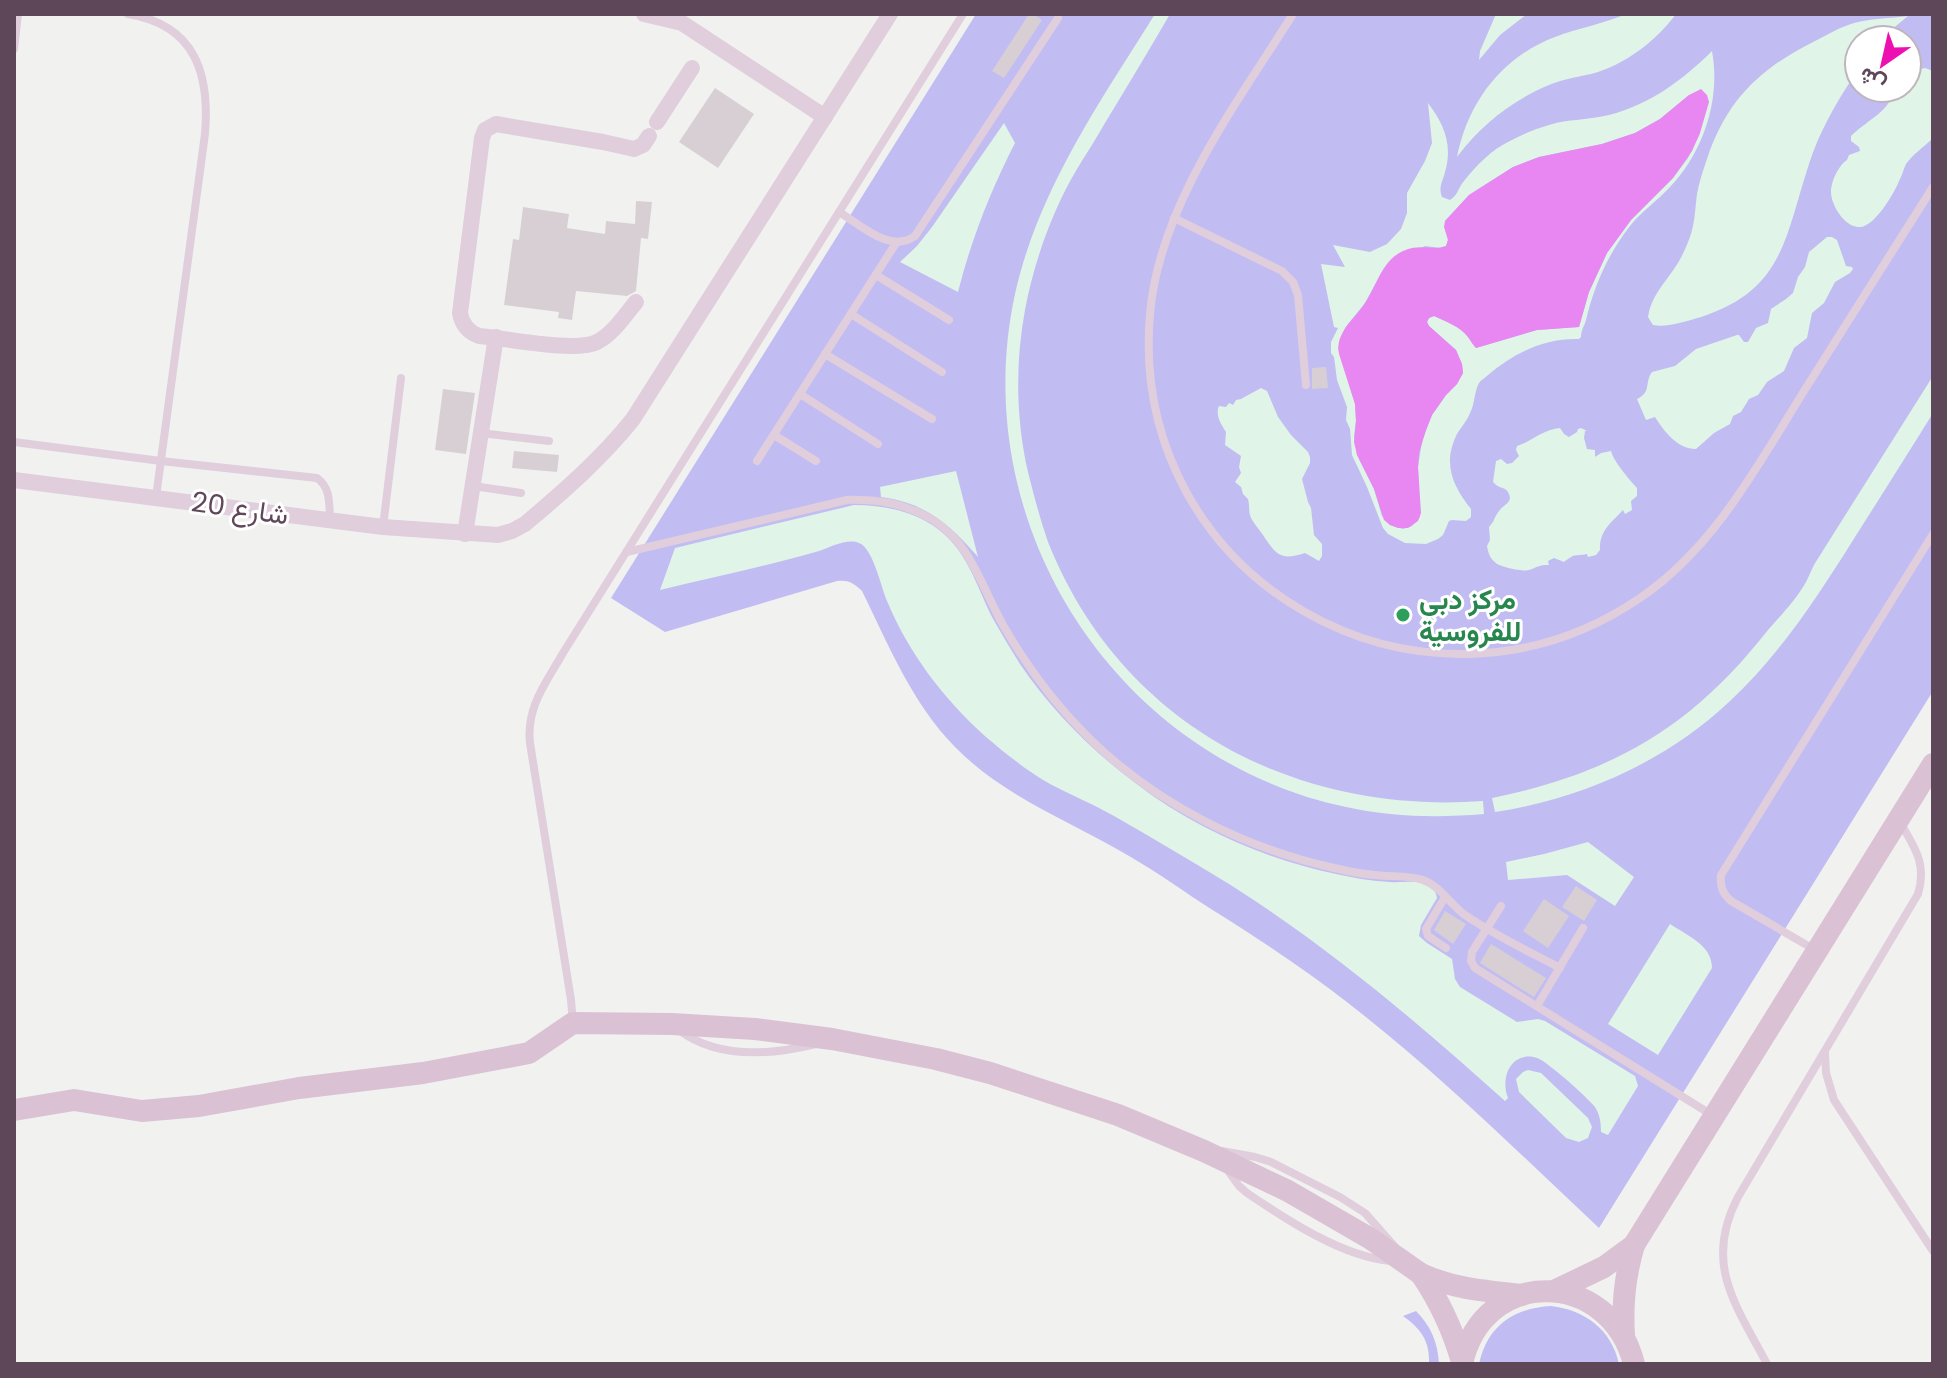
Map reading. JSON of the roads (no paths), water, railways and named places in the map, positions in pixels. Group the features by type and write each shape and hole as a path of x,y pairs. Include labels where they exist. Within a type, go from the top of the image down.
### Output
{"street":[{"path":"644,14 685,18 825,117"},
{"name":"شارع 20","path":"14,480 383,527 465,534 498,535 512,531 525,524 620,435 639,410 890,14"},
{"path":"636,302 603,338 585,346 473,334 464,325 460,313 482,138 485,130 496,124 634,149 643,145 692,68"},
{"path":"465,534 496,337"},
{"path":"1634,1364 1624,1335 1623,1299 1634,1245 1933,764"},
{"path":"14,1110 74,1100 142,1111 166,1109 423,1073 529,1053 573,1023 755,1029 832,1039 936,1059 1004,1077 1118,1115 1213,1155 1316,1207 1413,1268 1463,1288 1522,1295"},
{"path":"1554,1291 1604,1267 1634,1245"},
{"path":"1413,1268 1442,1307 1462,1363"},
{"path":"1462,1363 1479,1324 1500,1305 1532,1292 1568,1293 1594,1305 1606,1313 1624,1335"}],"lane":[{"path":"14,49 18,14"},
{"path":"128,14 160,23 186,42 201,71 207,107 156,497"},
{"path":"573,1023 530,743 530,716 535,703 563,653 963,14"},
{"path":"1293,14 1204,158 1163,246 1152,295 1149,336 1151,381 1161,429 1182,483 1223,545 1255,577 1289,603 1348,634 1395,647 1421,652 1474,654 1526,647 1598,622 1643,596 1682,563 1718,522 1756,468 1933,187"},
{"path":"839,212 882,239 896,243 910,240 920,231 1058,18"},
{"path":"1174,218 1275,267 1293,282 1298,295 1306,385"},
{"path":"757,461 896,243"},
{"path":"876,275 949,320"},
{"path":"851,314 942,372"},
{"path":"825,354 932,419"},
{"path":"383,527 401,378"},
{"path":"800,394 878,444"},
{"path":"481,433 549,441"},
{"path":"774,435 816,461"},
{"path":"14,442 317,478 328,489 330,520"},
{"path":"473,486 521,493"},
{"path":"626,552 847,500 891,503 921,513 942,526 959,543 1004,626 1054,701 1094,743 1133,776 1212,825 1271,851 1352,872 1431,883 1464,914 1560,968"},
{"path":"1818,951 1731,901 1721,887 1721,875 1933,534"},
{"path":"1767,1364 1728,1288 1722,1257 1726,1226 1738,1197 1918,894 1920,861 1898,820"},
{"path":"1445,897 1426,929 1428,936 1446,948"},
{"path":"1501,906 1472,952 1473,965 1479,971 1715,1117"},
{"path":"1537,1006 1583,928"},
{"path":"1825,1048 1826,1073 1834,1100 1933,1251"}],"place":[{"name":"مركز دبي للفروسية","path":"1403,615"}]}
